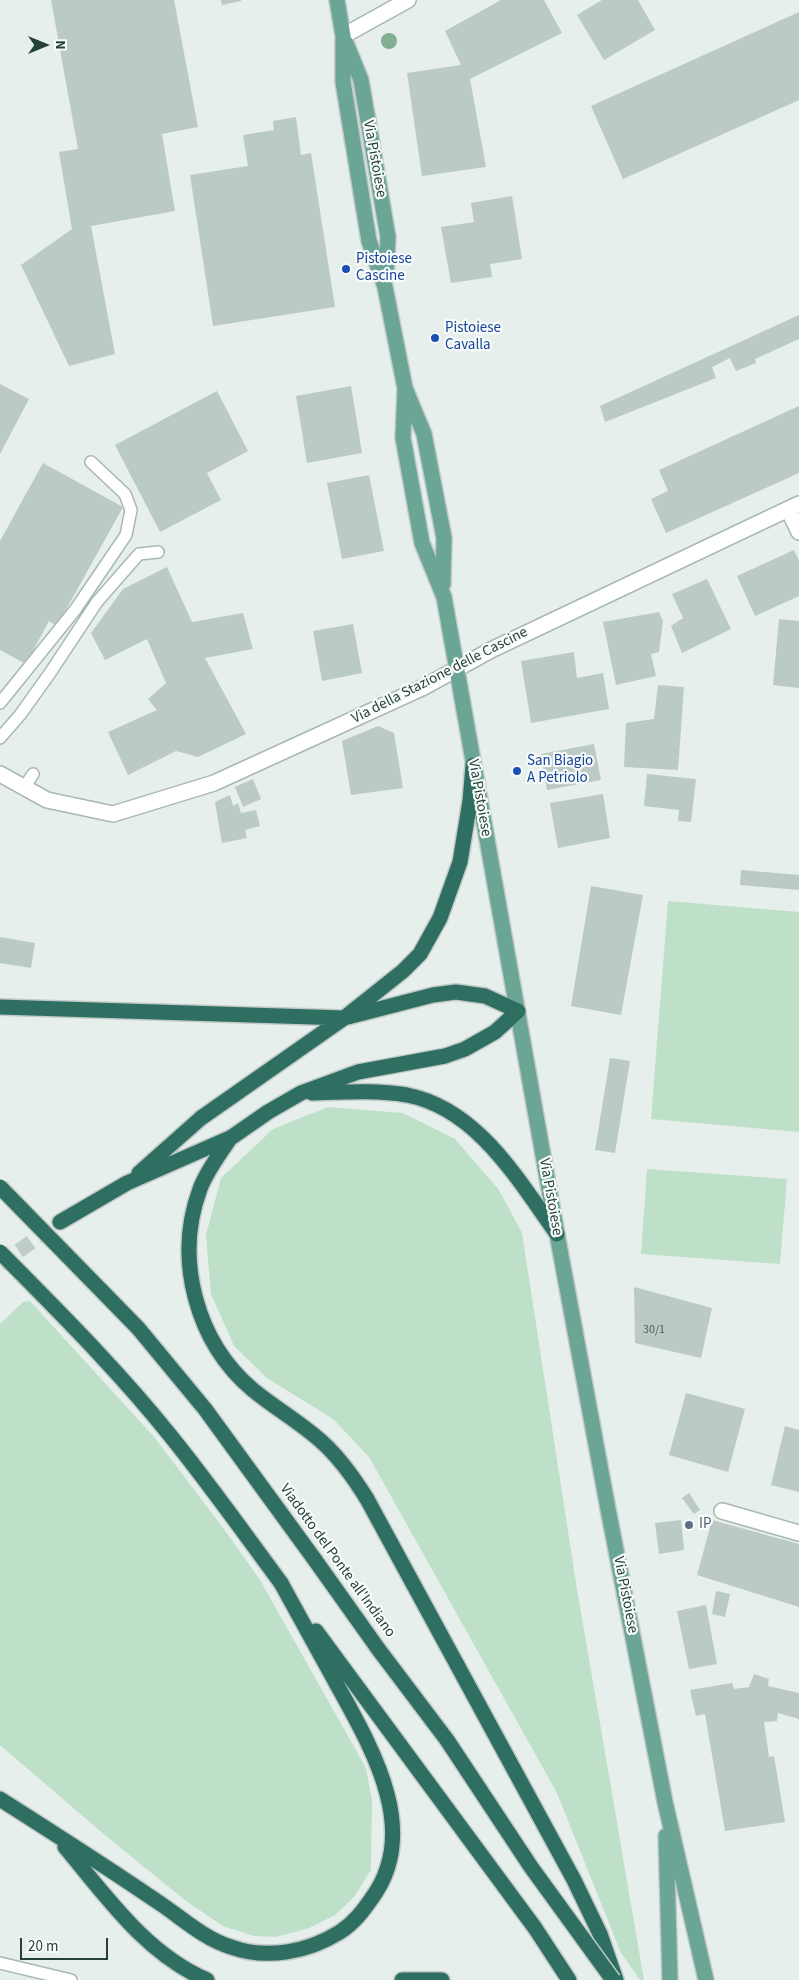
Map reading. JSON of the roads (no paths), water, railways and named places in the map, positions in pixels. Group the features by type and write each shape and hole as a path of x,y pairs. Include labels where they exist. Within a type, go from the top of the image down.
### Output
{"highway":[{"path":"127,1183 201,1118 344,1018 403,971 420,954 440,918 460,862 470,801 473,765"},
{"path":"0,1007 344,1018 433,995 456,992 485,996 518,1011 495,1032 465,1049 445,1056 358,1072 301,1093 268,1112 232,1137 127,1183 60,1222"},
{"path":"301,1093 390,1093 424,1099 449,1110 486,1141 505,1163 557,1234"},
{"path":"232,1137 206,1176 196,1202 192,1223 190,1254 192,1279 197,1306 205,1326 216,1347 232,1370 252,1389 322,1442 351,1474 367,1499 456,1666 574,1880 600,1934 615,1980"},
{"name":"Viadotto del Ponte all'Indiano","path":"0,1187 138,1328 205,1409 316,1560 379,1650 447,1740 531,1867 615,1980"},
{"path":"0,1252 63,1316 170,1434 535,1928 568,1980"},
{"path":"0,1799 157,1901 187,1924 229,1947 264,1954 280,1953 308,1946 346,1928 363,1910 385,1878 391,1855 392,1830 383,1779 366,1738 281,1583"},
{"path":"55,1834 130,1925 187,1970 207,1980"},
{"path":"402,1980 442,1980"}],"main road":[{"name":"Via Pistoiese","path":"337,0 343,36 343,82 369,241 385,286 404,388 404,447 422,542 443,590"},
{"name":"Via Pistoiese","path":"404,388 424,434 444,538 443,590 557,1234 665,1802 706,1980"},
{"name":"Via Pistoiese","path":"665,1802 670,1980"}],"street":[{"path":"343,36 408,0"},
{"name":"Via della Stazione delle Cascine","path":"0,774 47,800 113,814 214,783 424,687 456,668 526,633 793,507 799,532"},
{"path":"722,1511 799,1533"}],"lane":[{"path":"0,703 75,610 126,535 132,510 125,494 91,462"},
{"path":"0,738 20,715 50,673 97,602 139,554 158,552"},
{"path":"24,788 33,774"},
{"path":"0,1963 71,1980"}],"tunnel":[{"path":"0,1264 60,1222"}],"place":[{"name":"Pistoiese Cascine","path":"346,269"},
{"name":"Pistoiese Cavalla","path":"435,338"},
{"name":"San Biagio A Petriolo","path":"517,771"},
{"name":"IP","path":"689,1525"}]}
